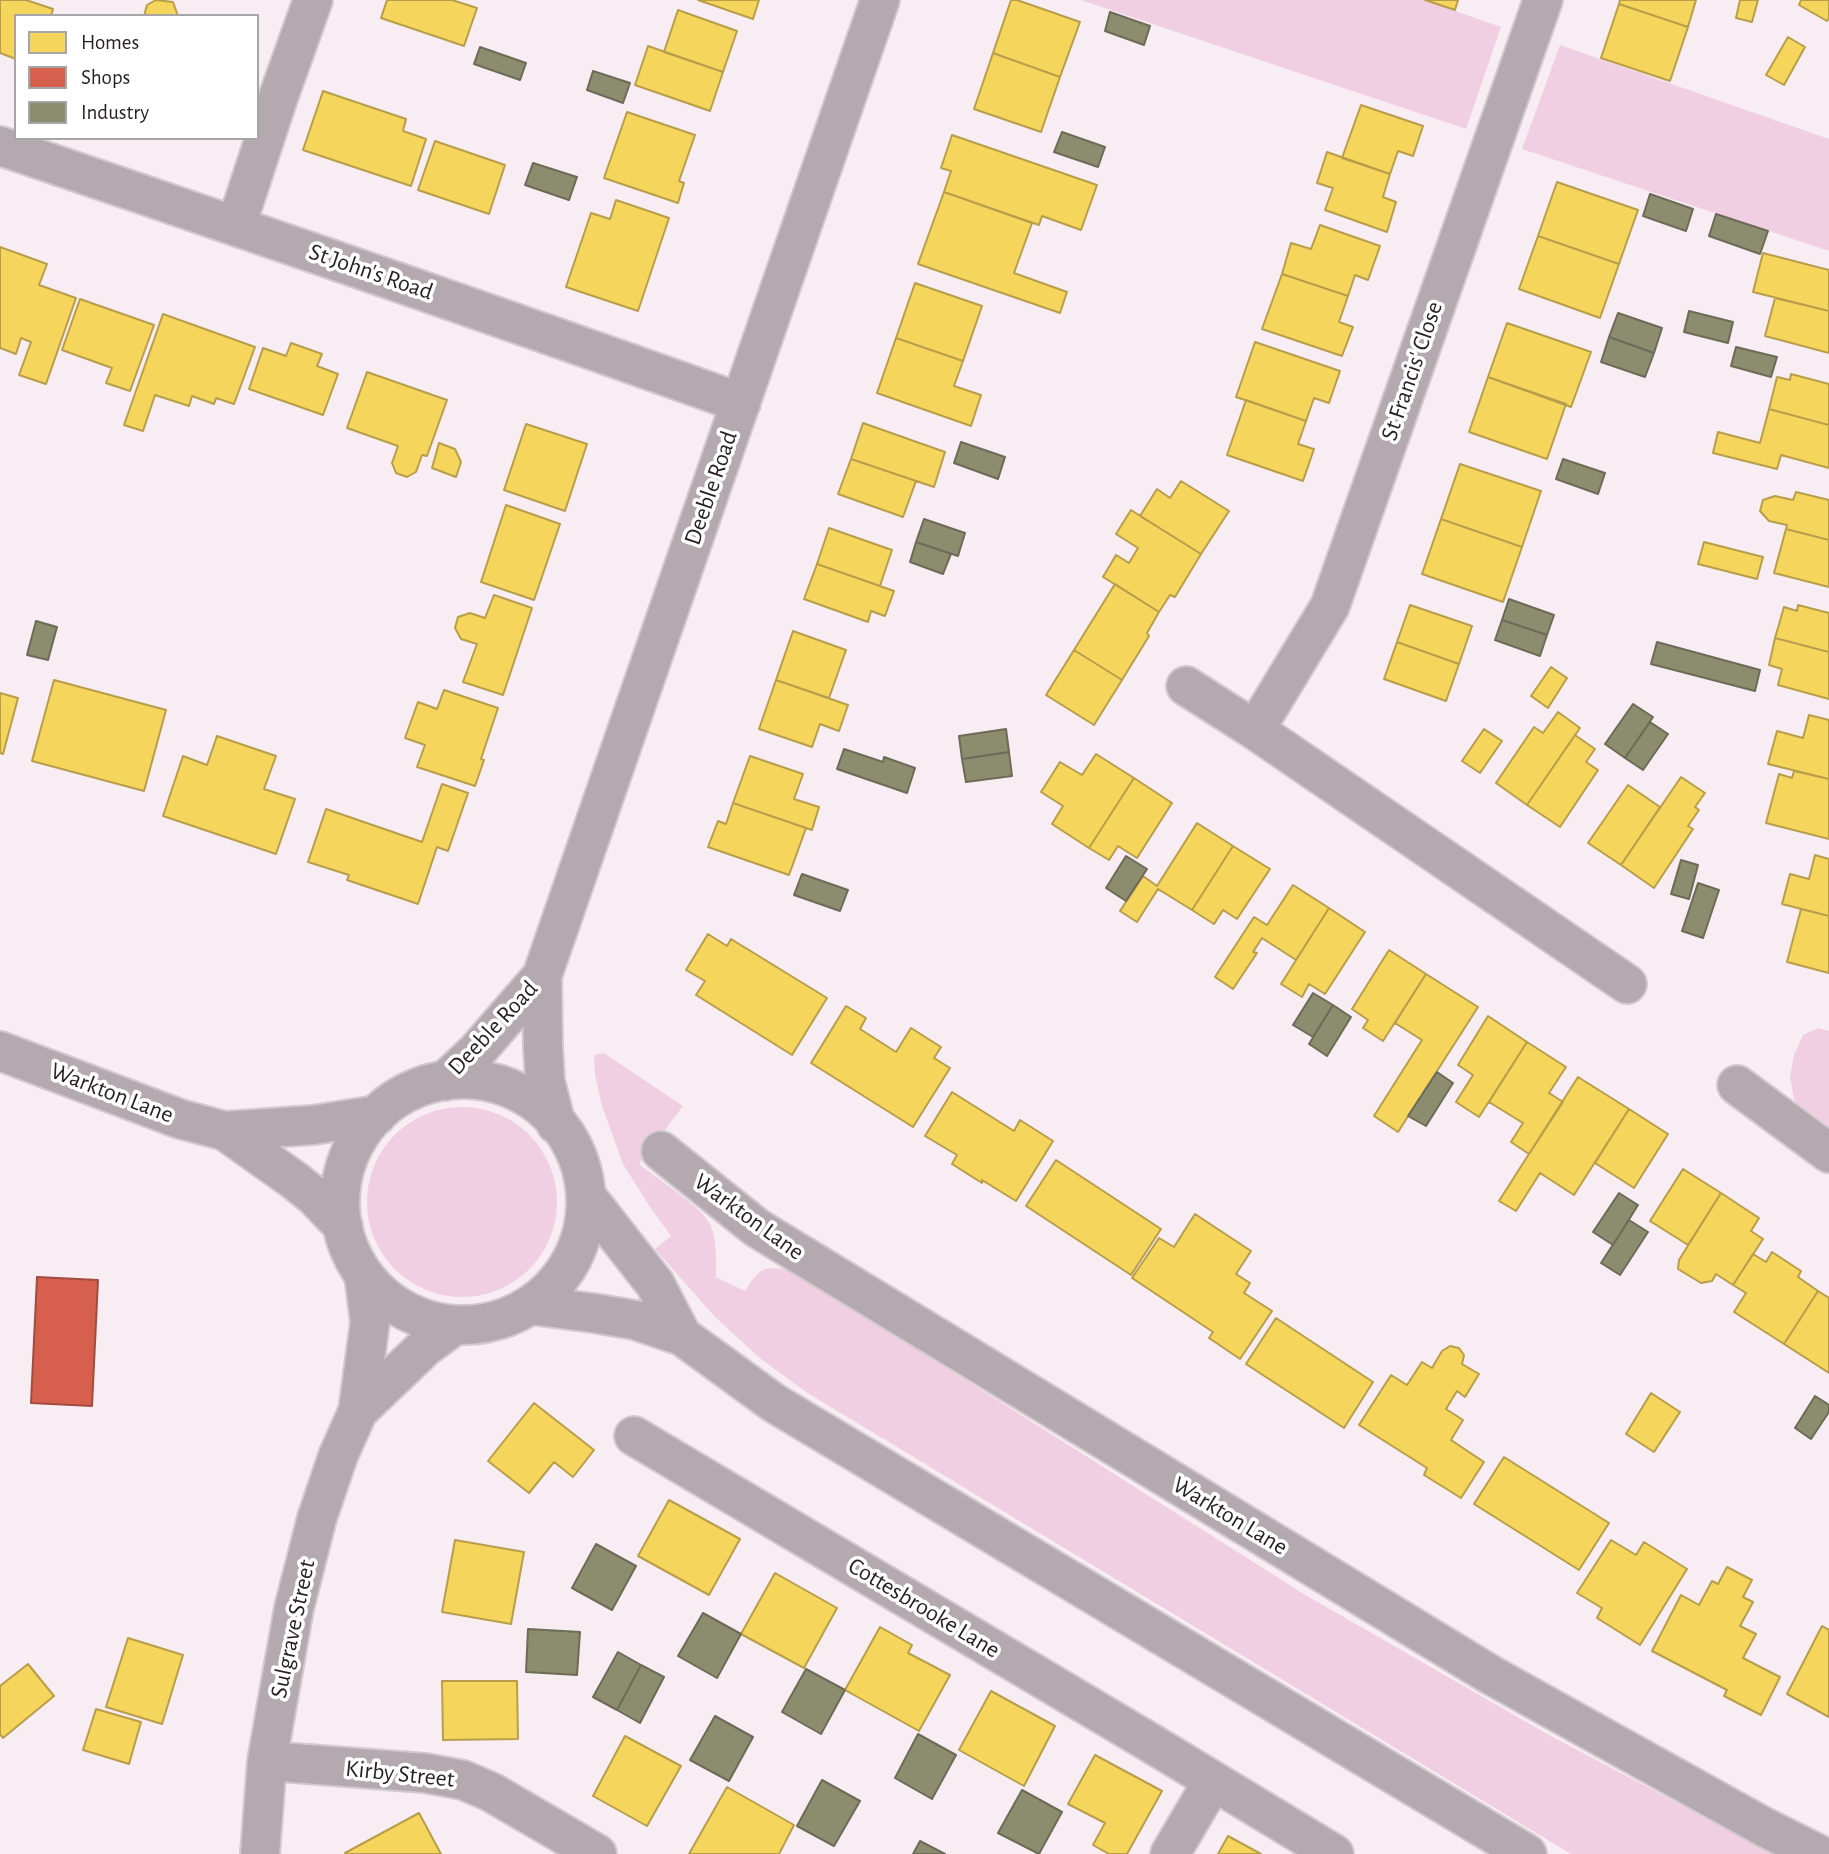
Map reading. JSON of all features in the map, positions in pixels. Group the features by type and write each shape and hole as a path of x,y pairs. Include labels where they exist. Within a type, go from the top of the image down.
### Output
{"street":[{"path":"236,226 313,0"},
{"name":"Deeble Road","path":"556,1124 545,1081 542,976 880,0"},
{"name":"St Francis' Close","path":"1255,730 1330,606 1543,0"},
{"name":"St John's Road","path":"0,146 533,328 741,403"},
{"path":"1186,686 1255,730 1627,984"},
{"name":"Deeble Road","path":"445,1081 477,1051 542,976"},
{"name":"Warkton Lane","path":"0,1051 180,1119 225,1131 313,1125 377,1115"},
{"path":"471,1078 501,1084 544,1109 575,1149 587,1197 585,1222 572,1260 548,1292 508,1318 467,1326 436,1323 404,1311 381,1295 365,1276 346,1242 340,1203 345,1166 364,1128 377,1115 392,1101 433,1082 471,1078"},
{"path":"1737,1085 1829,1153"},
{"name":"Warkton Lane","path":"225,1131 314,1196 343,1226"},
{"name":"Warkton Lane","path":"661,1151 757,1228 1479,1668 1764,1827 1818,1854"},
{"path":"587,1197 654,1284 682,1336"},
{"name":"Sulgrave Street","path":"260,1854 267,1761 294,1608 317,1518 338,1456 358,1411 370,1322 365,1276"},
{"path":"530,1305 635,1320 682,1336 774,1403 1527,1854"},
{"name":"Sulgrave Street","path":"358,1411 425,1346 455,1325"},
{"name":"Cottesbrooke Lane","path":"634,1436 1334,1854"},
{"name":"Kirby Street","path":"267,1761 425,1773 463,1780 491,1792 597,1854"},
{"path":"1170,1854 1213,1781"}],"shaded area":[{"path":"1081,0 1424,0 1501,27 1466,129"},
{"path":"1560,45 1829,139 1829,251 1522,149"},
{"path":"1818,1028 1829,1031 1829,1131 1801,1111 1794,1099 1790,1077 1794,1055 1803,1035"},
{"path":"604,1053 683,1106 639,1164 690,1202 707,1219 714,1238 716,1277 745,1291 764,1270 792,1270 1307,1596 1549,1735 1774,1854 1571,1854 806,1392 761,1359 715,1317 655,1249 671,1236 623,1164 602,1106 595,1075 594,1055"},
{"path":"462,1107 498,1114 529,1135 550,1166 557,1202 550,1238 529,1269 498,1290 462,1297 426,1290 395,1269 374,1238 367,1202 374,1166 395,1135 426,1114"}],"building: Homes":[{"path":"0,0 26,0 53,9 52,14 14,14 14,58 0,53"},
{"path":"156,0 173,2 177,14 145,14 147,5"},
{"path":"387,0 452,0 477,8 464,46 381,18"},
{"path":"698,0 759,0 753,19"},
{"path":"1011,0 1080,22 1060,77 993,53"},
{"path":"1425,0 1458,0 1455,10"},
{"path":"1620,0 1696,0 1688,27 1619,4"},
{"path":"1740,0 1758,0 1752,22 1736,18"},
{"path":"1801,0 1829,0 1827,21 1799,5"},
{"path":"1619,4 1688,27 1670,81 1601,58"},
{"path":"678,10 737,31 723,72 664,52"},
{"path":"1788,37 1805,47 1784,85 1766,75"},
{"path":"648,46 723,72 710,111 635,85"},
{"path":"993,53 1060,77 1041,132 974,109"},
{"path":"323,91 406,119 403,131 426,139 411,186 303,150"},
{"path":"1361,105 1423,126 1413,156 1398,151 1390,174 1342,158"},
{"path":"627,112 695,135 679,181 684,183 678,203 604,178"},
{"path":"952,135 1097,185 1081,230 1042,216 1039,225 944,192 951,171 941,168"},
{"path":"435,141 505,165 489,214 418,190"},
{"path":"1327,152 1390,174 1383,197 1396,202 1387,232 1325,210 1333,188 1317,183"},
{"path":"1557,182 1638,210 1619,264 1538,236"},
{"path":"944,192 1032,223 1014,273 1067,292 1060,313 918,264"},
{"path":"616,200 669,218 638,311 566,287 591,213 610,219"},
{"path":"1320,225 1380,246 1368,280 1355,275 1348,296 1282,274 1291,243 1311,249"},
{"path":"1538,236 1619,264 1600,318 1519,289"},
{"path":"0,247 47,264 39,285 76,298 46,384 19,375 31,342 21,338 16,354 0,348"},
{"path":"1763,253 1829,270 1829,311 1753,292"},
{"path":"1282,274 1348,296 1339,322 1353,327 1342,356 1262,329"},
{"path":"915,283 982,306 963,361 896,338"},
{"path":"1775,298 1829,311 1829,353 1765,336"},
{"path":"80,299 154,325 130,391 106,383 112,368 62,350"},
{"path":"163,314 255,347 234,404 216,398 214,404 192,396 189,406 155,395 143,431 124,425"},
{"path":"1507,323 1591,352 1571,407 1488,377"},
{"path":"896,338 963,361 954,386 981,395 971,426 877,393"},
{"path":"1255,342 1340,371 1329,403 1314,398 1306,421 1236,397"},
{"path":"291,343 322,354 317,366 338,374 323,415 249,389 263,348 286,356"},
{"path":"367,372 447,400 427,456 422,455 416,472 407,477 396,473 392,463 398,446 347,428"},
{"path":"1791,374 1829,384 1829,425 1769,409 1777,377 1790,380"},
{"path":"1488,377 1566,404 1547,459 1469,432"},
{"path":"1246,400 1306,421 1298,444 1314,449 1303,481 1227,455"},
{"path":"1769,409 1829,425 1829,468 1781,455 1777,469 1713,453 1718,432 1760,443"},
{"path":"863,423 945,452 934,487 851,459"},
{"path":"526,424 587,444 565,511 504,490"},
{"path":"439,443 455,449 461,462 456,477 432,468"},
{"path":"851,459 916,481 903,517 838,494"},
{"path":"1460,464 1541,491 1522,547 1441,519"},
{"path":"1181,481 1229,511 1201,554 1140,516 1157,489 1170,498"},
{"path":"1796,492 1829,500 1829,540 1786,529 1787,525 1769,521 1760,511 1763,500 1775,496 1793,500"},
{"path":"506,505 560,524 534,600 481,582"},
{"path":"1131,510 1201,554 1175,597 1170,595 1159,612 1103,577 1116,555 1129,563 1138,548 1116,534"},
{"path":"1441,519 1522,547 1503,602 1422,574"},
{"path":"829,528 892,550 880,586 817,564"},
{"path":"1786,529 1829,540 1829,587 1774,573"},
{"path":"1704,542 1763,557 1757,579 1698,564"},
{"path":"817,564 894,591 885,616 871,611 868,622 804,599"},
{"path":"1115,584 1159,612 1147,633 1149,636 1122,680 1074,650"},
{"path":"494,595 532,608 503,695 463,682 477,644 461,639 455,628 458,617 470,613 485,618"},
{"path":"1410,605 1472,626 1459,664 1397,642"},
{"path":"1798,605 1829,613 1829,652 1775,638 1784,607 1797,611"},
{"path":"793,631 846,650 829,698 776,680"},
{"path":"1775,638 1829,652 1829,699 1778,685 1782,669 1769,665"},
{"path":"1397,642 1459,664 1446,701 1384,679"},
{"path":"1074,650 1122,680 1094,725 1046,695"},
{"path":"1551,667 1567,678 1548,708 1531,696"},
{"path":"54,680 166,710 144,791 32,761"},
{"path":"776,680 848,705 839,731 820,724 812,747 759,729"},
{"path":"444,690 498,708 475,786 417,767 425,745 405,738 418,702 437,709"},
{"path":"0,693 18,698 3,754 0,753"},
{"path":"1558,712 1580,728 1527,805 1496,783 1534,727 1543,733"},
{"path":"1809,715 1829,720 1829,779 1768,764 1777,731 1803,738"},
{"path":"1484,729 1502,741 1480,773 1462,761"},
{"path":"1575,735 1595,749 1586,762 1598,770 1560,827 1527,805"},
{"path":"217,736 276,756 264,789 295,799 276,854 163,816 183,756 207,765"},
{"path":"1096,754 1134,778 1089,848 1052,824 1063,806 1041,792 1060,762 1082,775"},
{"path":"750,756 803,774 794,799 819,807 812,830 733,803"},
{"path":"1794,771 1829,779 1829,839 1766,823 1779,774 1792,778"},
{"path":"1681,777 1705,793 1695,807 1699,810 1688,826 1693,829 1654,888 1621,865"},
{"path":"1134,778 1172,803 1137,858 1118,846 1109,860 1089,848"},
{"path":"442,784 468,793 448,851 437,847 418,904 347,880 349,875 308,862 326,809 422,842"},
{"path":"1628,785 1660,807 1621,865 1588,843"},
{"path":"733,803 806,828 789,875 708,847 718,821 726,824"},
{"path":"1197,823 1233,846 1192,910 1158,889 1137,922 1120,911 1143,876 1157,886"},
{"path":"1233,846 1270,869 1237,919 1223,910 1214,924 1192,910"},
{"path":"1815,855 1829,859 1829,916 1782,904 1790,874 1809,879"},
{"path":"1293,885 1329,908 1296,960 1262,938 1253,952 1257,953 1233,989 1215,977 1254,917 1267,925"},
{"path":"1329,908 1365,932 1325,994 1309,984 1302,997 1281,984"},
{"path":"1801,909 1829,916 1829,973 1787,962"},
{"path":"708,934 727,946 731,939 827,998 792,1055 696,995 705,981 686,970"},
{"path":"1389,950 1426,974 1383,1041 1363,1028 1368,1020 1352,1009"},
{"path":"1426,974 1478,1007 1398,1132 1374,1116 1422,1040 1395,1023"},
{"path":"846,1006 866,1018 860,1029 896,1052 911,1028 941,1047 934,1058 950,1068 913,1127 811,1063"},
{"path":"1488,1016 1527,1042 1479,1117 1456,1102 1473,1075 1458,1065"},
{"path":"1527,1042 1566,1067 1549,1093 1563,1102 1529,1154 1511,1142 1523,1123 1489,1102"},
{"path":"1578,1077 1629,1109 1574,1195 1540,1173 1516,1211 1499,1201"},
{"path":"952,1092 1014,1131 1020,1120 1053,1141 1016,1201 952,1164 957,1155 925,1136"},
{"path":"1629,1109 1668,1134 1634,1188 1595,1163"},
{"path":"1056,1160 1161,1229 1131,1275 1026,1206"},
{"path":"1683,1169 1721,1193 1688,1245 1650,1221"},
{"path":"1721,1193 1759,1218 1751,1231 1763,1239 1733,1285 1716,1274 1712,1281 1701,1283 1678,1269 1679,1260"},
{"path":"1195,1214 1251,1251 1236,1274 1250,1283 1244,1293 1272,1311 1240,1359 1209,1338 1213,1332 1132,1278 1159,1238 1174,1247"},
{"path":"1772,1252 1801,1271 1798,1277 1818,1291 1784,1344 1734,1312 1746,1293 1733,1285 1753,1254 1766,1262"},
{"path":"1818,1291 1829,1298 1829,1373 1784,1344"},
{"path":"1276,1318 1373,1382 1344,1428 1246,1364"},
{"path":"1450,1346 1459,1348 1464,1355 1462,1364 1479,1374 1465,1397 1457,1391 1446,1409 1463,1420 1451,1440 1484,1462 1461,1498 1424,1475 1427,1468 1359,1425 1391,1375 1407,1385 1422,1362 1432,1368 1442,1351"},
{"path":"1651,1393 1680,1412 1654,1452 1626,1434"},
{"path":"534,1403 594,1450 573,1477 554,1462 529,1493 488,1461"},
{"path":"1504,1457 1609,1523 1579,1570 1474,1504"},
{"path":"669,1500 740,1539 709,1595 638,1556"},
{"path":"455,1540 524,1552 511,1624 442,1612"},
{"path":"1611,1540 1636,1555 1644,1542 1687,1569 1640,1645 1597,1618 1602,1608 1577,1593"},
{"path":"1727,1567 1752,1580 1743,1597 1753,1602 1740,1626 1756,1634 1743,1658 1780,1677 1761,1715 1724,1696 1727,1690 1652,1651 1681,1595 1699,1605 1712,1581 1718,1584"},
{"path":"775,1573 837,1608 804,1668 741,1634"},
{"path":"1822,1626 1829,1630 1829,1717 1787,1694"},
{"path":"880,1627 912,1645 908,1653 950,1675 919,1731 845,1690"},
{"path":"128,1638 183,1655 162,1724 106,1707"},
{"path":"28,1664 54,1696 3,1738 0,1734 0,1686"},
{"path":"442,1681 517,1681 518,1739 443,1740"},
{"path":"991,1691 1055,1726 1024,1786 959,1750"},
{"path":"96,1709 141,1722 129,1764 83,1750"},
{"path":"625,1736 681,1766 647,1826 593,1796"},
{"path":"1095,1755 1162,1791 1127,1854 1109,1854 1093,1845 1105,1823 1068,1804"},
{"path":"727,1787 794,1825 779,1854 689,1854"},
{"path":"419,1813 441,1854 345,1853"},
{"path":"1228,1836 1261,1854 1218,1854"}],"building: Shops":[{"path":"37,1277 98,1280 92,1406 31,1403"}],"building: Industry":[{"path":"1110,12 1150,26 1144,45 1105,31"},
{"path":"480,47 526,63 520,80 474,64"},
{"path":"593,71 630,83 623,103 587,90"},
{"path":"1062,132 1105,147 1098,167 1054,152"},
{"path":"533,163 577,177 569,200 525,185"},
{"path":"1650,194 1693,209 1686,231 1643,216"},
{"path":"1716,214 1768,231 1760,254 1709,236"},
{"path":"1689,311 1733,322 1728,343 1684,332"},
{"path":"1618,313 1662,328 1654,353 1609,337"},
{"path":"1609,337 1654,353 1645,377 1601,362"},
{"path":"1736,347 1777,357 1771,377 1731,366"},
{"path":"961,442 1005,457 998,479 954,463"},
{"path":"1563,459 1605,473 1598,494 1556,479"},
{"path":"924,519 965,533 958,556 916,542"},
{"path":"916,542 951,554 943,574 910,562"},
{"path":"1509,599 1554,615 1547,635 1502,620"},
{"path":"1502,620 1547,635 1540,656 1495,640"},
{"path":"36,621 57,627 48,660 27,655"},
{"path":"1657,642 1760,670 1755,691 1651,664"},
{"path":"1633,704 1653,717 1625,758 1605,744"},
{"path":"1650,722 1668,734 1643,770 1625,758"},
{"path":"1006,729 1009,752 962,759 959,736"},
{"path":"844,749 883,762 884,757 915,768 907,793 837,769"},
{"path":"1009,752 1012,776 966,782 962,759"},
{"path":"1126,856 1147,869 1126,901 1106,888"},
{"path":"1681,860 1698,865 1689,899 1671,894"},
{"path":"802,874 848,890 840,911 794,895"},
{"path":"1698,883 1719,890 1703,938 1682,931"},
{"path":"1313,993 1333,1005 1313,1037 1293,1025"},
{"path":"1333,1005 1351,1017 1327,1056 1309,1044"},
{"path":"1437,1072 1453,1083 1426,1126 1408,1116"},
{"path":"1619,1193 1638,1205 1613,1245 1593,1232"},
{"path":"1629,1220 1648,1232 1620,1275 1601,1263"},
{"path":"1815,1396 1829,1405 1829,1412 1811,1439 1795,1428"},
{"path":"596,1544 636,1566 612,1610 572,1588"},
{"path":"703,1613 741,1634 717,1678 678,1656"},
{"path":"528,1629 580,1632 577,1675 526,1672"},
{"path":"618,1652 641,1665 617,1710 593,1697"},
{"path":"641,1665 664,1677 640,1723 617,1710"},
{"path":"806,1669 845,1690 821,1734 782,1712"},
{"path":"715,1716 753,1737 729,1781 690,1760"},
{"path":"918,1734 956,1755 932,1799 895,1778"},
{"path":"822,1780 860,1801 834,1846 797,1826"},
{"path":"1022,1790 1062,1812 1039,1854 998,1833"},
{"path":"920,1841 945,1854 913,1854"}]}
